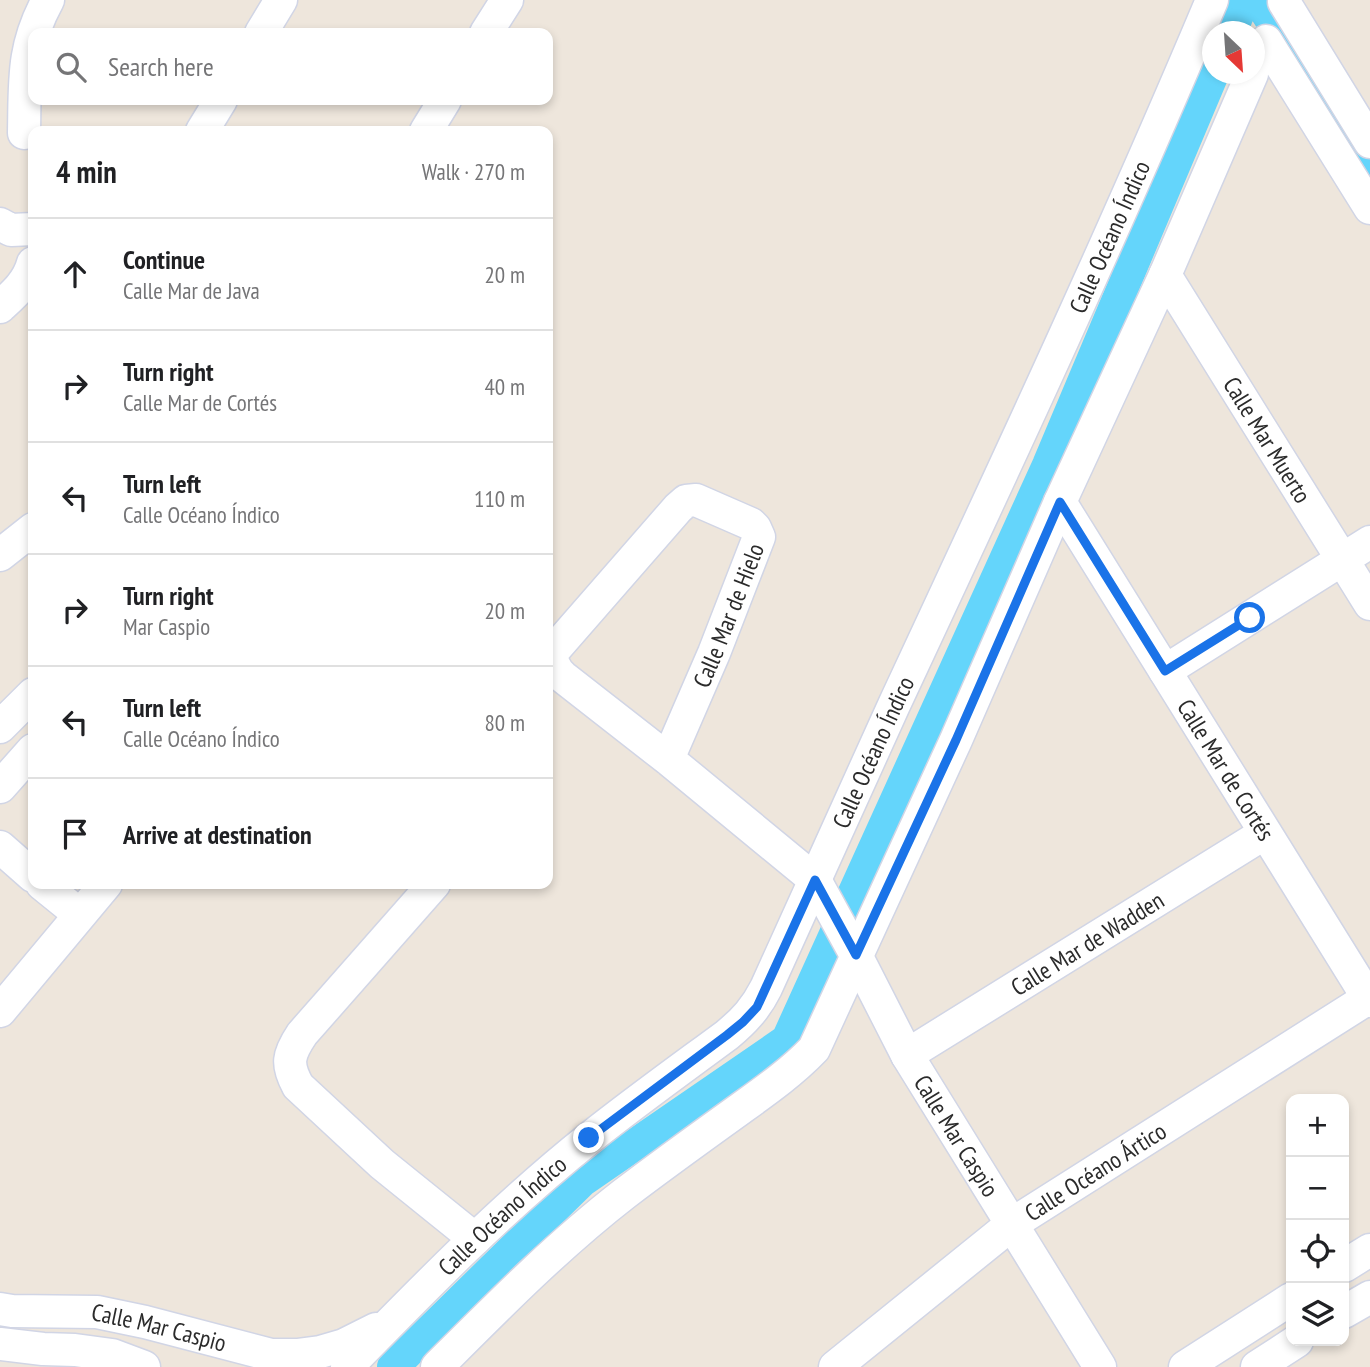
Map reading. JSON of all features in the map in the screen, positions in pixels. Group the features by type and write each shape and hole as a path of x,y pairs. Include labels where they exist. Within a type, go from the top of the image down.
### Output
{"street":[{"path":"35,28 48,0"},
{"path":"264,28 281,0"},
{"path":"489,28 507,0"},
{"name":"Calle Océano Índico","path":"347,1367 524,1194 589,1138 743,1022 757,1007 817,884 893,708 1009,461 1212,0"},
{"path":"1265,43 1284,2"},
{"path":"1284,2 1370,142"},
{"path":"19,136 28,51"},
{"path":"1265,53 1370,208"},
{"path":"437,1367 527,1277 587,1223 764,1091 814,1049 850,944 956,740 1248,84"},
{"path":"205,126 218,105"},
{"path":"429,126 442,105"},
{"path":"0,224 11,230 28,229"},
{"name":"Calle Mar Muerto","path":"1165,275 1370,604"},
{"path":"0,307 28,277"},
{"name":"Calle Mar de Hielo","path":"553,653 686,501 696,500 751,524 759,537 714,653 668,759"},
{"name":"Calle Mar de Cortés","path":"1060,502 1369,999"},
{"path":"0,555 28,533"},
{"path":"1165,671 1370,542"},
{"name":"Calle Mar de Hielo","path":"553,661 563,677 668,759 817,884"},
{"path":"0,727 28,699"},
{"path":"0,787 28,756"},
{"name":"Calle Mar de Wadden","path":"908,1055 1265,833"},
{"path":"0,847 28,872"},
{"name":"Calle Mar Caspio","path":"817,884 908,1055 1100,1367"},
{"path":"48,889 79,914"},
{"path":"0,1012 102,889"},
{"path":"430,889 302,1034 292,1049 290,1063 298,1086 382,1164 475,1239"},
{"name":"Calle Océano Ártico","path":"835,1367 1012,1224 1369,999"},
{"path":"1349,1263 1370,1250"},
{"path":"1349,1309 1370,1297"},
{"path":"1185,1367 1286,1301"},
{"name":"Calle Mar Caspio","path":"0,1309 97,1312 271,1355 320,1352 344,1345 393,1320"},
{"name":"Calle Mar Caspio","path":"0,1344 112,1355 144,1367"},
{"path":"1256,1367 1289,1346"}],"waterway":[{"path":"1235,21 1244,0"},
{"path":"1258,0 1370,175"},
{"path":"393,1367 582,1181 787,1040 1048,465 1209,84"}],"route":[{"path":"589,1138 727,1035 757,1007 815,880 856,955 956,740 1060,502 1165,671 1250,618"}]}
